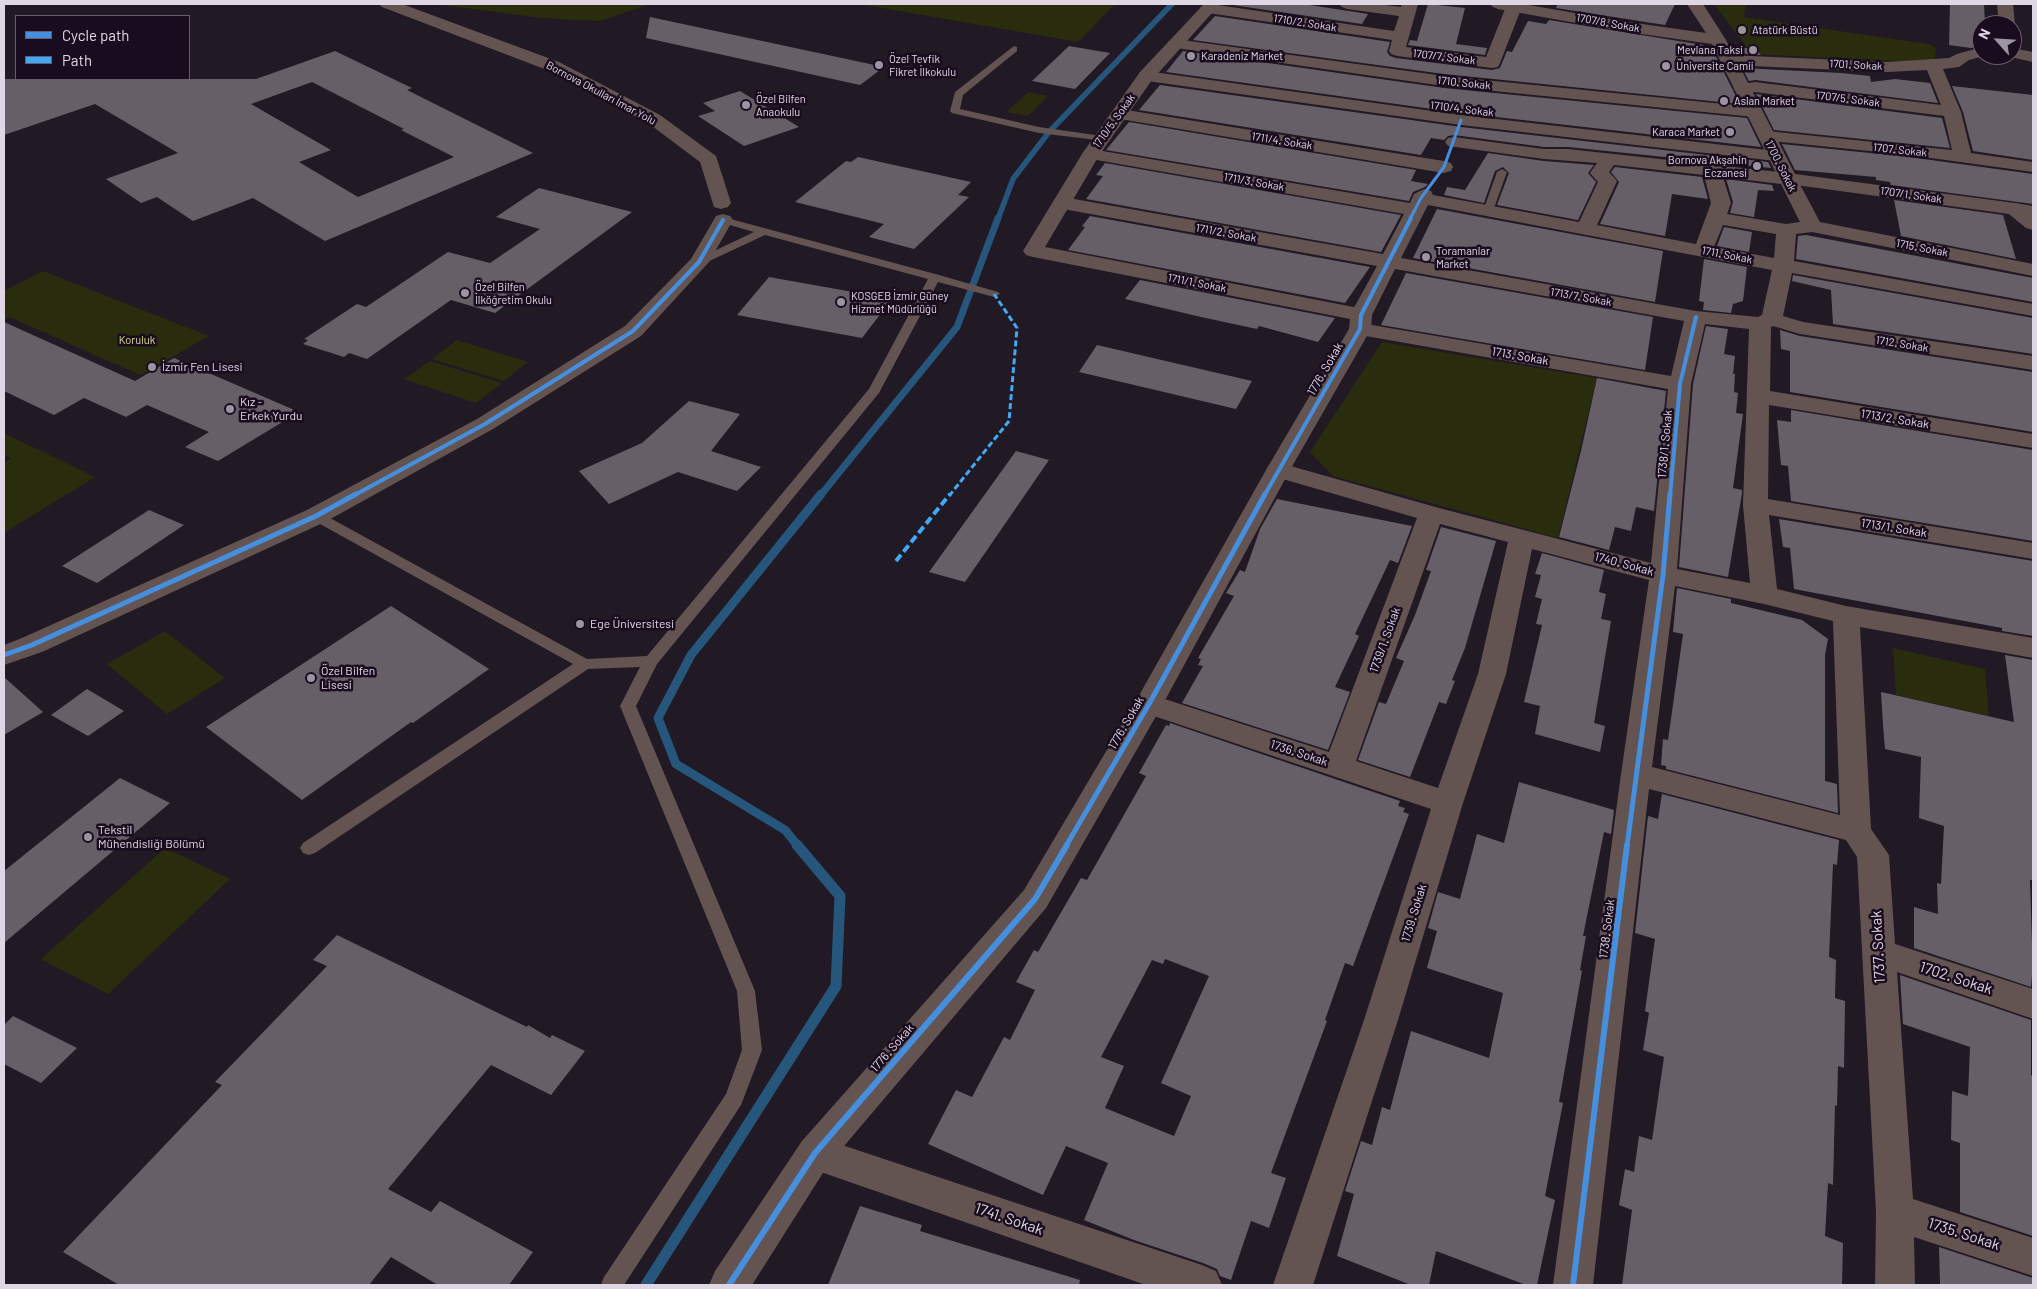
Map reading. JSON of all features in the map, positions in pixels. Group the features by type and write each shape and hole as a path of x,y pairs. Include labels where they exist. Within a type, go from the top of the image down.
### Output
{"street":[{"name":"Bornova Okulları İmar Yolu","path":"387,4 553,66 654,119 709,160 722,211"},
{"path":"1347,4 1409,8 1399,44"},
{"name":"1707/8. Sokak","path":"1498,4 1514,5 1621,26 1718,40"},
{"name":"1700. Sokak","path":"1695,4 1718,40 1812,226"},
{"name":"1707/7. Sokak","path":"1399,44 1492,63 1514,5"},
{"name":"1710/2. Sokak","path":"1210,6 1399,44"},
{"name":"1710/5. Sokak","path":"1033,251 1096,146 1146,76 1210,6"},
{"name":"1710. Sokak","path":"1175,44 1444,81 1754,112"},
{"name":"1701. Sokak","path":"1728,60 1887,66 1934,65 1953,63 1972,55"},
{"path":"1934,65 1952,112 1963,158"},
{"name":"1710/4. Sokak","path":"1146,76 1462,120 1776,156"},
{"name":"1707/5. Sokak","path":"1743,89 1755,87 1952,112"},
{"name":"1711/4. Sokak","path":"1120,114 1444,168"},
{"name":"1776. Sokak","path":"729,1285 815,1152 1035,899 1149,704 1360,322 1419,204 1444,168 1462,120"},
{"name":"1707. Sokak","path":"1766,136 2033,167"},
{"path":"1454,142 1544,154 1568,154 1608,160 1788,178"},
{"name":"1711/3. Sokak","path":"1096,146 1419,204"},
{"path":"1586,228 1608,181 1599,173 1608,160"},
{"path":"1703,251 1721,203 1712,171"},
{"name":"1707/1. Sokak","path":"1788,178 2024,210"},
{"name":"1711/2. Sokak","path":"1063,203 1389,263"},
{"name":"1711. Sokak","path":"1419,204 1488,211 2033,310"},
{"path":"2024,210 2033,224"},
{"path":"4,654 32,645 316,516 485,424 633,331 700,262 722,211"},
{"path":"1715,218 1786,230 1812,226"},
{"name":"1715. Sokak","path":"1812,226 2033,270"},
{"path":"1764,595 1755,505 1757,396 1766,321 1783,266 1786,230"},
{"name":"1711/1. Sokak","path":"1033,251 1360,322"},
{"name":"1713/7. Sokak","path":"1389,263 1696,317 1766,321"},
{"name":"1738/1. Sokak","path":"1663,575 1680,384 1696,317"},
{"name":"1712. Sokak","path":"1766,321 1800,328 2033,364"},
{"name":"1713. Sokak","path":"1360,322 1680,384"},
{"name":"1713/2. Sokak","path":"1757,396 2033,441"},
{"name":"1740. Sokak","path":"1278,470 1431,514 1663,575 1846,614 2033,648"},
{"name":"1713/1. Sokak","path":"1755,505 2033,551"},
{"name":"1739/1. Sokak","path":"1340,766 1431,514"},
{"name":"1739. Sokak","path":"1293,1285 1381,1020 1448,803 1492,674 1522,537"},
{"name":"1738. Sokak","path":"1573,1285 1636,774 1663,575"},
{"path":"1636,774 1856,831 1846,614"},
{"name":"1736. Sokak","path":"1149,704 1448,803"},
{"name":"1737. Sokak","path":"1856,831 1874,855 1878,952 1895,1212 1895,1285"},
{"name":"1702. Sokak","path":"1878,952 2033,1004"},
{"name":"1741. Sokak","path":"815,1152 1202,1285"},
{"name":"1735. Sokak","path":"1895,1212 2033,1257"}],"lane":[{"path":"1014,49 958,94 955,111 1044,131 1072,135 1096,146"},
{"path":"1488,211 1502,172"},
{"path":"722,211 764,231 994,294"},
{"path":"700,262 764,231"},
{"path":"612,1285 734,1099 752,1050 746,991 628,706 651,661 875,390 942,279"},
{"path":"316,516 585,664"},
{"path":"308,848 585,664 651,661"}],"green space":[{"path":"434,4 650,4 600,21 542,18"},
{"path":"859,4 1115,4 1078,42"},
{"path":"1714,4 1746,4 1744,17 1928,44 1936,48 1934,63 1752,54"},
{"path":"1028,92 1048,96 1028,116 1007,112"},
{"name":"Koruluk","path":"43,271 209,336 140,375 9,317 4,320 4,291"},
{"path":"457,340 528,362 504,381 432,359"},
{"path":"1382,342 1597,378 1558,538 1333,476 1310,452"},
{"path":"430,361 502,383 476,403 404,379"},
{"path":"4,433 95,477 4,533 4,463 11,458 4,455"},
{"path":"165,631 225,678 167,714 107,664"},
{"path":"1893,648 1985,669 1989,716 1896,695"},
{"path":"165,848 230,879 108,994 41,959"}],"building":[{"path":"1226,4 1303,4 1368,14 1362,24"},
{"path":"1428,4 1465,8 1456,44 1487,48 1485,55 1408,45 1410,40 1417,41"},
{"path":"1558,4 1675,4 1665,25 1556,8"},
{"path":"1950,4 1984,4 1985,15 1972,15 1972,48 1949,45"},
{"path":"1215,16 1390,42 1387,52 1390,56 1396,58 1492,70 1500,68 1507,51 1512,52 1528,21 1546,24 1549,20 1703,45 1705,49 1712,49 1740,104 1444,74 1193,40"},
{"path":"650,17 884,67 860,85 646,38"},
{"path":"1069,46 1110,53 1075,89 1032,81"},
{"path":"1732,48 1754,48 1761,55 1735,53"},
{"path":"335,51 412,88 407,90 533,153 325,241 253,198 193,221 157,197 141,203 106,179 178,153 95,104 4,135 4,79 256,79","holes":["312,82 404,129 401,130 454,157 358,197 299,162 331,150 251,104"]},
{"path":"1183,51 1444,88 1747,118 1761,147 1461,113 1166,72"},
{"path":"1742,68 1870,76 1871,82 1895,79 1930,83 1938,103 1755,80 1749,81"},
{"path":"1160,85 1461,127 1768,162 1771,168 1568,147 1544,147 1454,135 1448,136 1444,140 1431,138 1421,155 1139,110"},
{"path":"1952,86 2033,95 2033,160 1973,151 1963,112"},
{"path":"740,91 799,127 744,146 698,116 715,111 703,103"},
{"path":"1756,94 1942,118 1950,148 1774,130"},
{"path":"1129,122 1416,170 1411,181 1428,184 1413,192 1409,201 1106,150"},
{"path":"1782,144 1909,157 2033,174 2033,204 1891,185 1890,182 1876,180 1876,177 1795,170"},
{"path":"1488,153 1544,161 1594,165 1588,173 1596,182 1578,220 1497,205 1509,173 1503,167 1495,171 1484,203 1444,195 1447,187 1465,190"},
{"path":"858,157 971,182 958,195 969,197 914,249 869,237 884,224 795,202 846,161 851,162"},
{"path":"1105,163 1401,215 1381,252 1086,199 1103,176 1096,175"},
{"path":"1615,167 1702,177 1708,199 1672,194 1665,236 1600,224 1619,182 1611,172"},
{"path":"1726,179 1772,185 1774,191 1758,190 1754,217 1730,213 1733,202"},
{"path":"539,188 632,212 495,313 451,300 367,359 349,353 344,357 303,344 308,340 304,339 357,304 366,307 448,252 490,263 540,229 496,217"},
{"path":"1894,200 2003,215 2016,259 1901,236"},
{"path":"1437,209 1663,251 1655,302 1413,258"},
{"path":"1090,216 1370,267 1345,303 1068,250 1085,227 1082,226"},
{"path":"1724,227 1752,232 1749,252 1717,246"},
{"path":"1806,235 2033,278 2033,302 1796,259 1798,236"},
{"path":"1704,259 1747,267 1743,301 1733,304 1731,313 1703,310 1704,302 1699,301"},
{"path":"1406,273 1653,317 1645,370 1381,325"},
{"path":"1793,275 2033,318 2033,354 1833,324 1831,290 1792,281"},
{"path":"769,277 892,299 862,338 737,315"},
{"path":"1140,280 1335,318 1318,342 1259,326 1257,329 1125,299"},
{"path":"4,322 135,381 174,358 299,412 218,461 185,447 209,432 147,405 126,417 84,398 54,415 4,391"},
{"path":"1706,326 1728,329 1724,354 1735,356 1734,392 1738,393 1736,413 1743,414 1733,488 1742,490 1742,493 1728,577 1679,567 1693,384"},
{"path":"1780,330 1800,336 2033,372 2033,432 1790,392 1790,351 1781,349"},
{"path":"1097,345 1252,381 1236,409 1079,372"},
{"path":"1597,378 1666,391 1654,511 1636,507 1631,531 1615,527 1609,550 1559,537"},
{"path":"689,401 740,414 711,451 761,467 737,491 678,472 609,504 579,471 642,443"},
{"path":"1791,410 2033,450 2033,541 1791,501 1788,466 1781,465 1777,420 1791,422"},
{"path":"1016,451 1049,460 965,582 929,572"},
{"path":"1277,499 1412,526 1398,563 1390,560 1355,634 1359,636 1335,687 1350,692 1328,750 1182,703 1203,666 1198,665 1201,659 1198,658 1234,596 1226,593 1240,570 1245,572 1260,529"},
{"path":"149,510 184,525 97,583 62,566"},
{"path":"1779,519 2033,561 2033,636 2002,631 2002,628 1794,589 1790,548 1783,547"},
{"path":"1441,527 1496,541 1465,648 1452,680 1455,681 1446,704 1439,702 1410,777 1358,760 1379,702 1386,704 1404,661 1396,658 1415,615 1431,571 1426,570"},
{"path":"1542,553 1604,570 1599,592 1606,594 1601,619 1611,621 1594,723 1605,726 1600,752 1535,734 1540,706 1524,702 1542,625 1536,624 1542,599 1535,597 1541,575 1535,574"},
{"path":"1677,588 1731,599 1731,603 1802,620 1828,639 1825,655 1825,781 1837,784 1838,813 1666,769 1666,766 1661,765 1663,739 1668,740 1683,634 1673,632"},
{"path":"391,606 489,669 302,800 206,727"},
{"path":"2005,655 2033,660 2033,880 2030,880 2033,976 2031,987 1914,948 1914,907 1938,914 1937,883 1941,884 1944,826 1919,818 1921,757 1885,749 1883,725 1881,692 2014,722"},
{"path":"4,677 43,712 4,735"},
{"path":"87,689 124,711 88,736 51,715"},
{"path":"1170,723 1400,801 1398,806 1405,808 1403,812 1409,814 1353,966 1345,963 1325,1020 1327,1021 1271,1173 1286,1178 1269,1228 1251,1221 1231,1280 1220,1276 1217,1269 1203,1263 1134,1240 1084,1220 1108,1163 1066,1146 1043,1195 928,1144 956,1090 972,1097 1004,1037 1010,1040 1035,990 1016,982 1034,950 1038,952 1081,878 1087,880 1146,776 1139,773 1166,725 1169,726","holes":["1165,959 1209,976 1161,1083 1191,1096 1174,1136 1105,1108 1124,1066 1101,1057 1152,960 1163,964"]},
{"name":"Tekstil Mühendisliği Bölümü","path":"120,778 170,803 4,943 4,871"},
{"path":"1519,782 1614,810 1611,834 1604,832 1583,936 1586,936 1580,970 1582,971 1559,1102 1563,1103 1545,1196 1555,1200 1537,1285 1526,1285 1436,1251 1429,1285 1411,1285 1337,1256 1354,1194 1345,1191 1361,1141 1372,1145 1382,1107 1390,1110 1411,1031 1489,1058 1503,993 1427,968 1437,931 1428,928 1438,892 1460,899 1477,834 1504,843"},
{"path":"1662,794 1839,840 1837,865 1833,864 1829,957 1836,960 1835,998 1845,1001 1844,1068 1838,1066 1833,1185 1828,1183 1825,1236 1843,1243 1842,1285 1622,1285 1632,1210 1619,1205 1625,1169 1634,1172 1639,1136 1652,1140 1664,1057 1643,1050 1649,1013 1645,1011 1655,939 1635,933 1648,816 1658,819"},
{"path":"337,935 527,1027 528,1025 550,1038 552,1035 585,1051 551,1095 491,1065 388,1189 431,1212 440,1201 533,1252 509,1285 438,1285 391,1257 369,1285 119,1285 63,1252 222,1085 215,1082 327,966 313,960"},
{"path":"1900,975 2031,1020 2033,1236 1960,1212 1960,1143 1951,1140 1952,1091 1968,1096 1970,1047 1903,1024"},
{"path":"13,1016 77,1048 41,1083 4,1064 4,1025"},
{"path":"860,1206 922,1225 920,1231 1080,1280 1079,1285 828,1285"},
{"path":"1939,1247 2033,1278 2033,1285 1940,1285"}],"waterway":[{"path":"998,219 1013,179 1049,132 1172,4"},
{"path":"820,496 957,327 998,218"},
{"path":"798,846 785,830 676,764 658,718 691,655 821,494"},
{"path":"646,1285 836,986 840,896 797,845"}],"marked path":[{"path":"896,561 1009,421 1017,328 994,294"}],"cycle path":[{"path":"729,1285 815,1153 1035,899 1149,704 1278,470 1360,329 1361,315 1421,198 1444,167 1461,120"},
{"path":"4,655 32,645 316,516 485,424 633,331 699,262 723,220"},
{"path":"1573,1285 1636,774 1663,575 1680,384 1696,317"}],"place":[{"name":"Atatürk Büstü","path":"1742,30"},
{"name":"Mevlana Taksi","path":"1753,50"},
{"name":"Karadeniz Market","path":"1191,56"},
{"name":"Özel Tevfik Fikret İlkokulu","path":"879,65"},
{"name":"Üniversite Camii","path":"1666,66"},
{"name":"Aslan Market","path":"1724,101"},
{"name":"Özel Bilfen Anaokulu","path":"746,105"},
{"name":"Karaca Market","path":"1730,132"},
{"name":"Bornova Akşahin Eczanesi","path":"1757,166"},
{"name":"Toramanlar Market","path":"1426,257"},
{"name":"Özel Bilfen İlköğretim Okulu","path":"465,293"},
{"name":"KOSGEB İzmir Güney Hizmet Müdürlüğü","path":"841,302"},
{"name":"İzmir Fen Lisesi","path":"152,367"},
{"name":"Kız - Erkek Yurdu","path":"230,409"},
{"name":"Ege Üniversitesi","path":"580,624"},
{"name":"Özel Bilfen Lisesi","path":"311,678"},
{"name":"Tekstil Mühendisliği Bölümü","path":"88,837"}]}
